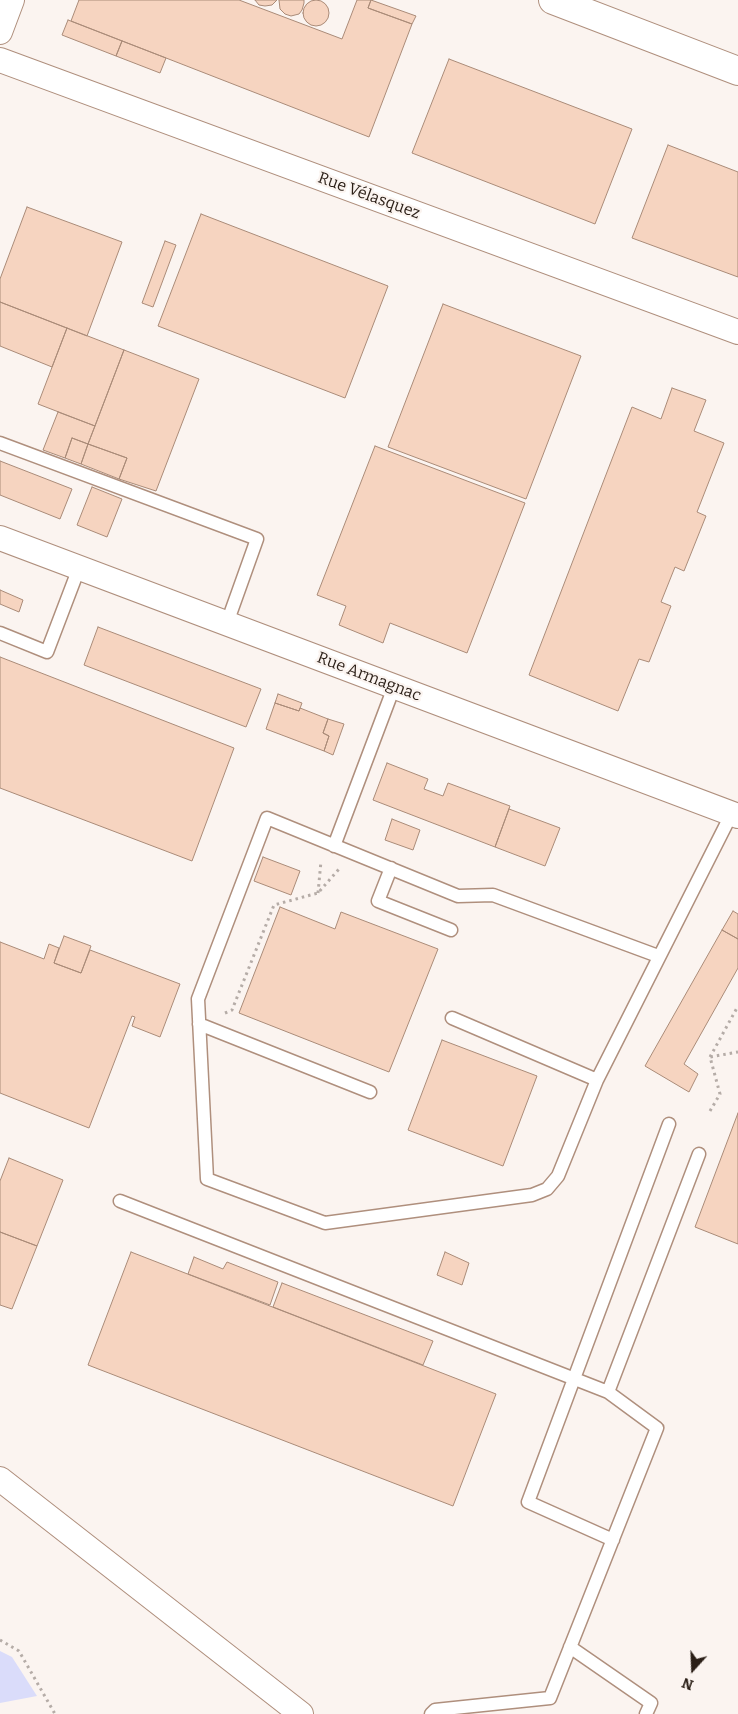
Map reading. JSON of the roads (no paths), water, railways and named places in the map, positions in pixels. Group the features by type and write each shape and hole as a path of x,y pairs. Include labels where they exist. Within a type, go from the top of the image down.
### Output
{"street":[{"path":"0,32 12,0"},
{"path":"553,0 738,71"},
{"name":"Rue Vélasquez","path":"0,60 738,332"},
{"name":"Rue Armagnac","path":"0,538 735,814"},
{"path":"0,1479 300,1714"}],"lane":[{"path":"0,443 257,539 227,623"},
{"path":"0,634 47,652 79,568"},
{"path":"334,846 394,687"},
{"path":"658,956 493,895 458,896 267,818 198,999 208,1179 325,1223 532,1196 547,1189 558,1176 597,1080 658,956 735,814"},
{"path":"391,868 378,901 451,930"},
{"path":"452,1018 597,1080"},
{"path":"199,1024 370,1092"},
{"path":"613,1540 528,1502 669,1124"},
{"path":"608,1392 698,1154"},
{"path":"120,1201 608,1392 657,1428 550,1698 435,1710 431,1714"},
{"path":"570,1647 651,1703 646,1714"}]}
